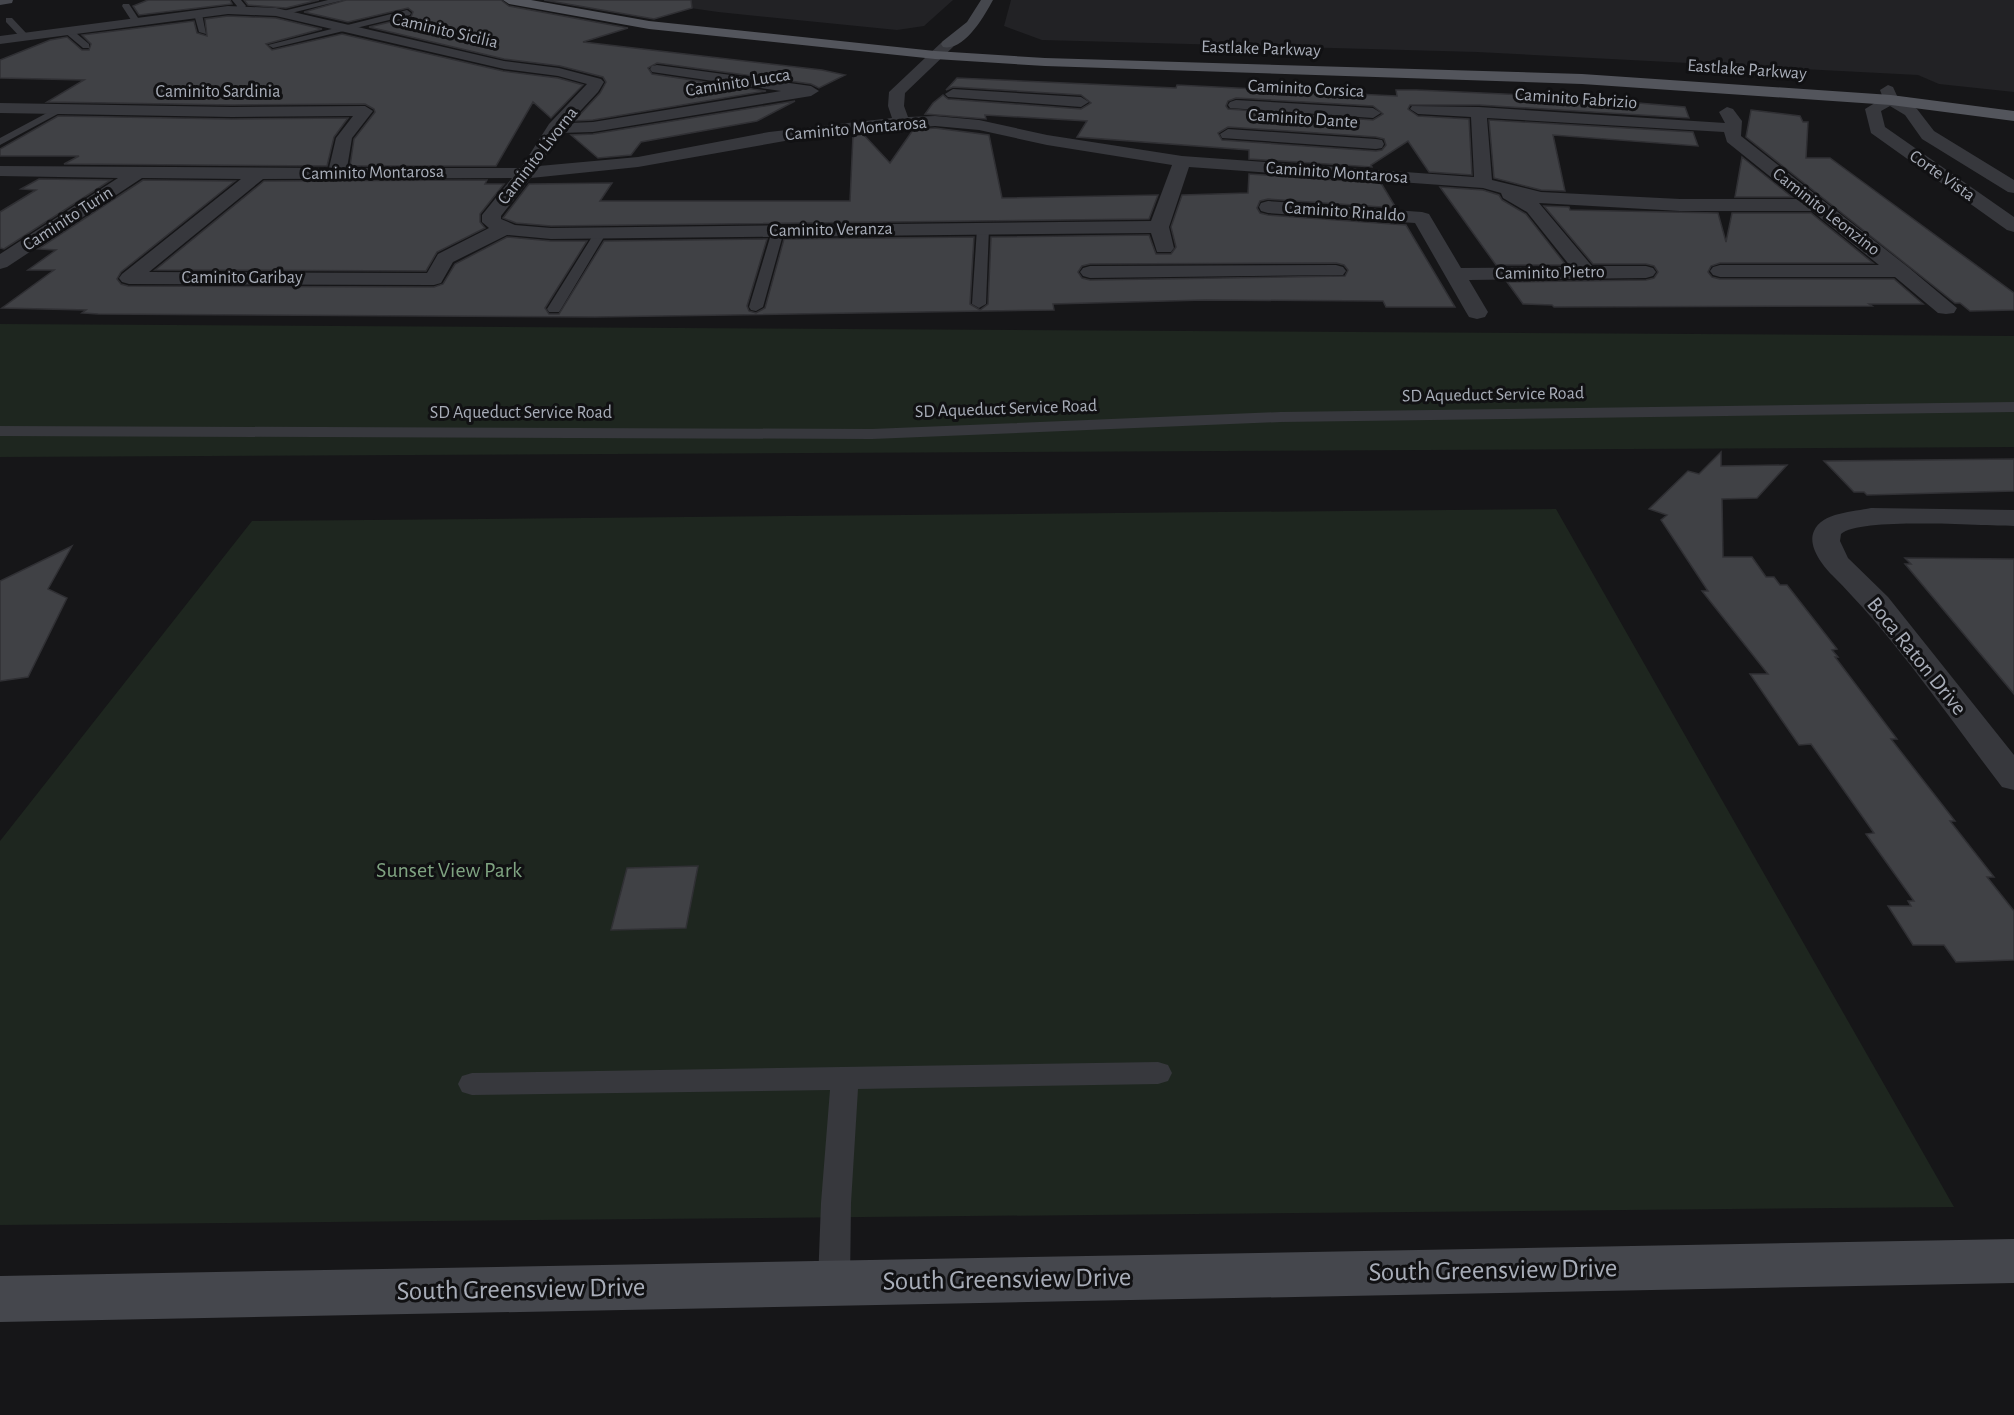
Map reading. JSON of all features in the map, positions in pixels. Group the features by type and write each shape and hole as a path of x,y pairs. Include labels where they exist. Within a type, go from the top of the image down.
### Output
{"main road":[{"name":"Eastlake Parkway","path":"509,0 649,25 934,55 1045,62 1582,79 2014,104"},
{"name":"Eastlake Parkway","path":"585,0 695,18 948,44 1158,55 1325,57 1597,67 1889,95 2014,116"}],"street":[{"path":"0,1 8,0"},
{"path":"902,122 896,106 897,92 934,55 972,25 987,0"},
{"name":"Caminito Sicilia","path":"0,40 198,14 237,5 504,65 582,77 596,82"},
{"name":"Caminito Lucca","path":"555,128 593,127 811,91 657,69"},
{"name":"Caminito Livorna","path":"503,229 492,222 491,215 526,173 555,128 593,89 596,82"},
{"path":"1047,140 1068,127 1089,85"},
{"path":"953,94 1081,102"},
{"path":"1880,128 1872,109 1889,95"},
{"name":"Corte Vista","path":"1889,95 1911,112 1924,129 2014,188"},
{"name":"Caminito Corsica","path":"1228,134 1235,98 1373,113"},
{"name":"Caminito Sardinia","path":"0,108 232,112 365,111 344,138 337,174"},
{"name":"Caminito Leonzino","path":"1723,109 1734,121 1733,138 1946,308"},
{"name":"Caminito Fabrizio","path":"1418,110 1732,128"},
{"path":"1479,112 1492,186 1534,208 1586,272"},
{"name":"Caminito Montarosa","path":"0,171 136,174 526,173 638,162 769,137 902,122 935,121 979,125 1047,140 1182,161 1492,186 1541,198 1582,202 1816,205"},
{"name":"Corte Vista","path":"1880,128 1924,129"},
{"name":"Corte Vista","path":"1880,128 2009,220"},
{"path":"1219,165 1228,134"},
{"name":"Caminito Dante","path":"1228,134 1376,144"},
{"path":"1170,272 1159,226 1182,161"},
{"name":"Caminito Turin","path":"0,263 136,174"},
{"name":"Caminito Garibay","path":"259,174 129,278 434,279 445,258 503,229"},
{"name":"Caminito Rinaldo","path":"1268,207 1422,218 1477,312"},
{"name":"Caminito Veranza","path":"503,229 526,232 601,232 1159,226"},
{"path":"1090,272 1336,271"},
{"path":"1720,271 1901,271"},
{"name":"Caminito Pietro","path":"1455,274 1646,272"},
{"name":"Boca Raton Drive","path":"2014,518 1870,516 1836,524 1827,532 1826,542 1835,562 1876,603 2014,779"},
{"name":"South Greensview Drive","path":"0,1299 2014,1261"}],"lane":[{"path":"279,13 340,0"},
{"path":"126,6 136,21"},
{"path":"273,45 407,13"},
{"path":"198,14 203,32"},
{"path":"9,20 24,36"},
{"path":"67,30 86,46"},
{"path":"0,142 62,109"},
{"path":"979,304 983,228"},
{"path":"756,307 778,231"},
{"path":"554,309 601,232"},
{"name":"SD Aqueduct Service Road","path":"0,431 872,434 1281,417 1773,412 2014,406"},
{"path":"472,1084 1158,1072"},
{"path":"834,1282 836,1203 845,1078"}],"shaded area":[{"path":"635,0 953,0 924,26 897,30 718,12"},
{"path":"1011,0 2014,0 2014,92 1939,84 1918,75 1477,52 1042,40 1004,26"}],"green space":[{"path":"0,324 2014,336 2014,447 0,457"},
{"name":"Sunset View Park","path":"1556,509 1954,1207 0,1225 0,841 252,521"}],"building":[{"path":"148,0 230,0 232,4 139,15 133,6"},
{"path":"244,0 319,0 286,8 248,5"},
{"path":"346,0 501,0 509,6 628,28 583,42 822,70 845,75 819,88 811,84 657,63 648,68 652,74 766,91 593,120 574,121 600,93 606,82 603,77 560,66 504,59 369,27 411,17 413,12 408,8 348,22 304,12"},
{"path":"544,0 691,0 692,8 654,19"},
{"path":"228,16 276,18 322,29 266,44 272,50 342,34 503,71 558,78 583,85 551,118 533,102 496,166 350,166 354,139 375,112 365,104 232,105 47,102 84,80 0,78 0,60 50,40 67,37 82,50 89,50 91,44 82,35 194,21 197,33 207,36 205,19"},
{"path":"957,78 1176,88 1177,85 1397,96 1396,90 1417,90 1568,97 1685,107 1689,118 1479,105 1410,105 1408,109 1418,116 1469,119 1472,175 1429,172 1408,141 1371,165 1372,167 1249,159 1249,150 1077,137 1087,121 985,115 986,119 925,114 943,95 948,99 1081,109 1091,103 1081,95 953,87 946,90","holes":["1236,98 1373,106 1383,114 1373,120 1228,109 1226,106 1228,101","1228,127 1376,137 1384,139 1386,145 1382,150 1376,151 1222,140 1218,133"]},
{"path":"795,101 757,121 641,142 631,155 598,158 571,135 593,134"},
{"path":"1751,110 1800,116 1803,122 1808,122 1806,158 1830,158 1867,185 2014,293 2014,310 1970,311 1960,303 1955,303 1746,137"},
{"path":"58,116 348,118 334,137 327,166 64,164 79,156 0,156 0,149"},
{"path":"1489,120 1693,132 1698,146 1553,135 1565,191 1541,190 1494,178"},
{"path":"935,128 989,135 1002,198 1158,195 1149,219 551,226 516,223 503,218 529,184 612,183 600,201 850,201 853,135 863,134 890,163 913,130"},
{"path":"1742,157 1792,197 1735,197"},
{"path":"1249,174 1381,183 1396,208 1268,199 1260,201 1257,208 1260,213 1268,215 1406,225 1455,307 1386,307 1383,301 1205,300 1053,304 1054,310 595,317 98,314 82,313 86,310 2,308 54,270 28,270 56,250 38,249 143,180 235,181 121,272 117,279 121,284 128,286 434,287 443,284 455,264 507,237 587,241 545,308 549,314 559,314 604,241 767,239 747,306 749,311 756,313 765,308 784,239 974,237 970,304 980,310 988,304 991,237 1149,235 1156,254 1171,254 1176,247 1171,227 1182,195 1248,193","holes":["1336,263 1344,265 1348,270 1345,276 1090,280 1082,278 1078,272 1082,266 1090,264"]},
{"path":"39,179 111,180 4,249 0,248 0,212 36,190 21,189"},
{"path":"487,180 485,184 504,184 480,214 480,222 485,228 437,252 426,271 155,270 264,181"},
{"path":"1440,187 1483,190 1499,195 1502,200 1526,214 1566,265 1496,265"},
{"path":"1544,206 1569,207 1570,210 1718,213 1726,242 1732,213 1811,213 1873,263 1720,263 1711,266 1708,272 1712,277 1720,279 1894,279 1923,304 1554,307 1523,304 1507,282 1646,280 1654,278 1658,272 1654,266 1646,264 1593,264"},
{"path":"1721,452 1721,466 1787,465 1757,498 1722,499 1723,557 1752,557 1766,577 1774,577 1780,585 1787,585 1837,649 1832,650 1838,657 1835,657 1897,739 1891,739 1955,821 1950,821 1994,877 1987,877 2014,911 2014,960 1956,962 1944,945 1913,945 1888,906 1911,906 1908,901 1914,901 1866,834 1874,833 1811,744 1799,745 1750,674 1768,674 1702,591 1708,591 1661,520 1667,515 1649,509 1688,471 1699,474"},
{"path":"2014,459 2014,491 1867,495 1864,492 1854,492 1824,461"},
{"path":"72,546 48,589 67,598 28,677 0,681 0,581"},
{"path":"1905,558 2014,559 2014,694 1905,564 1911,564"},
{"path":"698,866 686,928 611,930 627,868"}]}
